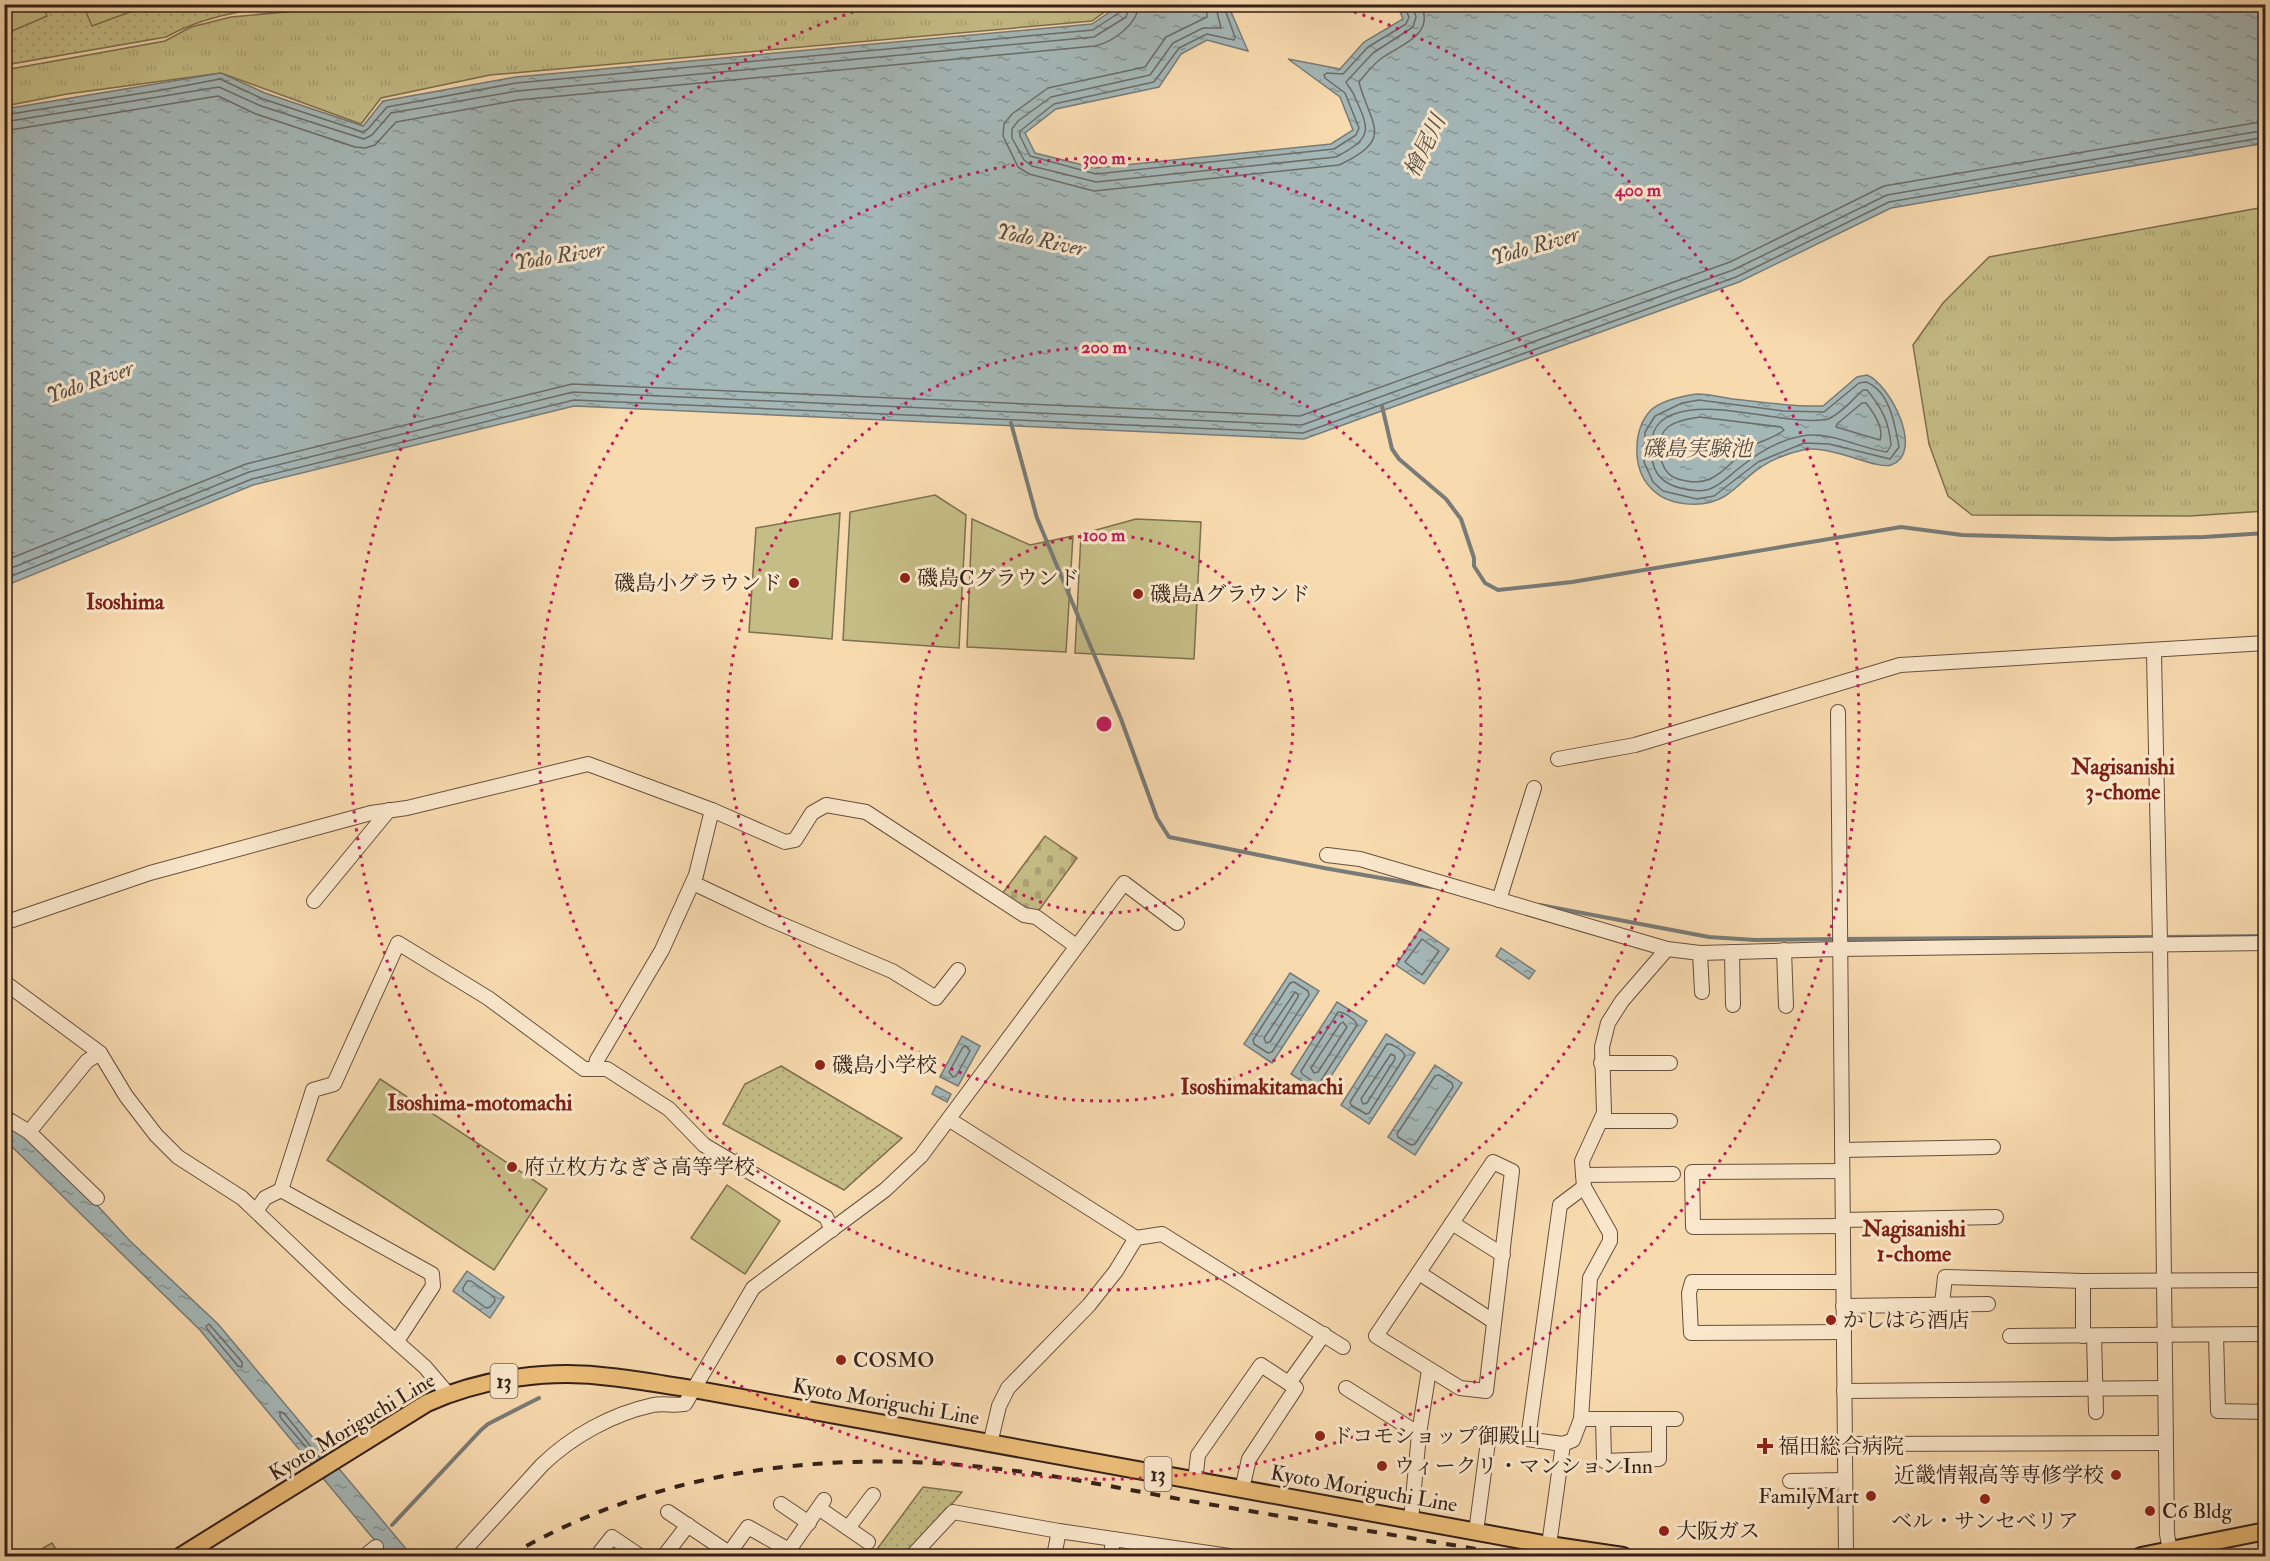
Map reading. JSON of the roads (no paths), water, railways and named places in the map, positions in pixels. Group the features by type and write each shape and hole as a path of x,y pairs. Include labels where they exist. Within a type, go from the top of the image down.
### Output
{"main road":[{"name":"Kyoto Moriguchi Line","path":"181,1557 428,1403 448,1394 514,1379 554,1374 609,1376 693,1389 1623,1557"},
{"path":"2141,1557 2265,1531"}],"street":[{"path":"1558,759 1635,745 1900,665 2265,643"},
{"path":"2154,654 2160,928 2163,1335 2167,1534 2170,1551"},
{"path":"1838,712 1846,1557"},
{"path":"4,923 150,873 371,813 588,764 712,810 785,842 795,840 812,813 826,805 866,812 1024,915 1036,917 1076,946"},
{"path":"1499,900 1534,788"},
{"path":"314,901 389,810"},
{"path":"595,1069 597,1060 663,950 693,883 712,810"},
{"path":"1327,855 1360,859 1667,950 1700,953 2160,943 2265,943"},
{"path":"693,883 769,919 892,971 936,998 958,970"},
{"path":"459,1557 552,1456 614,1417 658,1404 682,1405 753,1288 885,1190 921,1156 1124,883 1177,922"},
{"path":"256,1211 265,1198 281,1190 313,1090 334,1084 398,943 488,998 584,1069 607,1069 669,1109 704,1145 826,1217 832,1230"},
{"path":"1476,1532 1489,1434 1563,1444 1573,1440 1581,1419 1590,1278 1610,1241 1610,1233 1584,1181 1582,1161 1604,1113 1602,1047 1608,1023 1622,1001 1667,950"},
{"path":"1784,950 1786,1006"},
{"path":"1732,952 1733,1005"},
{"path":"1700,953 1702,992"},
{"path":"4,982 100,1053 126,1096 156,1135 178,1157 242,1198 346,1298 425,1367 448,1394"},
{"path":"29,1132 87,1061 100,1053"},
{"path":"1601,1063 1670,1063"},
{"path":"950,1120 1136,1238 1162,1234 1343,1347"},
{"path":"1601,1121 1670,1121"},
{"path":"8,1123 29,1132 97,1198"},
{"path":"1842,1150 1993,1147"},
{"path":"1493,1162 1512,1171 1486,1391 1460,1388 1376,1336 1452,1223 1493,1162"},
{"path":"1842,1171 1692,1172 1693,1227 1996,1217"},
{"path":"1528,1439 1560,1205 1584,1181 1673,1174"},
{"path":"281,1190 432,1274 433,1286 397,1341"},
{"path":"1452,1223 1503,1255"},
{"path":"990,1444 999,1406 1008,1388 1089,1305 1116,1271 1136,1238"},
{"path":"1419,1273 1493,1321"},
{"path":"1942,1304 1945,1277 2083,1281 2265,1280"},
{"path":"2083,1281 2096,1412"},
{"path":"1843,1282 1692,1282 1689,1293 1691,1333 1844,1332"},
{"path":"1843,1306 1988,1304"},
{"path":"1289,1383 1324,1334"},
{"path":"2010,1336 2265,1334"},
{"path":"2216,1335 2218,1411 2265,1412"},
{"path":"1195,1481 1198,1455 1261,1365 1296,1388 1249,1459 1242,1489"},
{"path":"1411,1520 1419,1434 1429,1370"},
{"path":"1346,1388 1419,1434"},
{"path":"1844,1391 2164,1388"},
{"path":"1581,1419 1676,1419"},
{"path":"1603,1419 1604,1461 1659,1459 1659,1419"},
{"path":"1845,1444 2165,1443"},
{"path":"1549,1545 1563,1444"},
{"path":"1790,1481 1845,1480"},
{"path":"848,1528 873,1495"},
{"path":"781,1504 809,1523"},
{"path":"668,1512 728,1555 748,1527 796,1552 809,1523 822,1505 867,1542"},
{"path":"913,1556 953,1512 1113,1539 1166,1552 1224,1556"},
{"path":"664,1557 688,1525"},
{"path":"1054,1557 1059,1531"},
{"path":"597,1557 612,1536 640,1557"},
{"path":"1111,1557 1113,1539"},
{"path":"364,1557 376,1547"}],"water":[{"path":"1397,4 2265,5 2265,143 1891,208 1739,282 1304,439 574,406 253,485 5,586 5,109 221,73 265,93 363,126 383,101 516,77 1092,24 1120,5 1228,5 1248,51 1207,40 1181,54 1159,87 1056,109 1025,133 1035,153 1095,168 1331,144 1353,130 1340,97 1288,59 1340,69 1364,42 1403,19"},
{"name":"磯島実験池","path":"1867,375 1886,392 1901,420 1905,434 1905,448 1901,458 1891,465 1875,464 1839,453 1814,449 1803,450 1766,464 1725,496 1697,504 1676,502 1657,494 1644,479 1640,470 1637,449 1640,428 1654,407 1697,394 1778,404 1823,406 1857,377"},
{"path":"1420,929 1449,949 1424,984 1396,965"},
{"path":"1501,948 1535,971 1529,979 1496,956"},
{"path":"1290,973 1319,991 1272,1063 1244,1044"},
{"path":"1337,1002 1367,1021 1320,1093 1291,1074"},
{"path":"1386,1034 1415,1053 1369,1124 1341,1105"},
{"path":"962,1036 980,1046 958,1086 940,1077"},
{"path":"1435,1065 1462,1083 1415,1155 1388,1137"},
{"path":"936,1086 951,1094 947,1102 932,1094"},
{"path":"4,1116 96,1204 130,1241 218,1324 412,1556 390,1556 371,1536 200,1330 5,1140"},
{"path":"467,1271 504,1297 490,1318 453,1291"}],"waterway":[{"path":"1382,406 1392,449 1399,459 1446,499 1461,519 1474,558 1474,566 1485,583 1498,590 1572,582 1901,527 1962,535 2111,539 2266,533"},
{"path":"1011,423 1037,518 1121,719 1157,818 1169,837 1432,887"},
{"path":"1540,905 1709,937 1755,940 1836,939"},
{"path":"2164,937 2266,936"},
{"path":"1843,939 2157,937"},
{"path":"392,1525 481,1430 488,1424 539,1398"}],"railway":[{"path":"509,1556 565,1527 622,1503 682,1485 742,1473 804,1465 866,1462 929,1463 1042,1475 1518,1556"},
{"path":"2251,1556 2266,1554"}],"place":[{"name":"磯島Cグラウンド","path":"905,578"},
{"name":"磯島小グラウンド","path":"794,583"},
{"name":"磯島Aグラウンド","path":"1138,594"},
{"name":"磯島小学校","path":"820,1065"},
{"name":"府立枚方なぎさ高等学校","path":"512,1167"},
{"name":"かしはら酒店","path":"1831,1320"},
{"name":"COSMO","path":"841,1360"},
{"name":"ドコモショップ御殿山","path":"1320,1436"},
{"name":"福田総合病院","path":"1765,1446"},
{"name":"ウィークリ・マンションInn","path":"1382,1466"},
{"name":"近畿情報高等専修学校","path":"2116,1475"},
{"name":"FamilyMart","path":"1871,1496"},
{"name":"ベル・サンセベリア","path":"1985,1499"},
{"name":"C6 Bldg","path":"2150,1511"},
{"name":"大阪ガス","path":"1664,1531"}],"district":[{"name":"Isoshima","path":"125,602"},
{"name":"Nagisanishi 3-chome","path":"2123,780"},
{"name":"Isoshimakitamachi","path":"1262,1087"},
{"name":"Isoshima-motomachi","path":"480,1103"},
{"name":"Nagisanishi 1-chome","path":"1914,1242"}],"water label":[{"name":"檜尾川","path":"1425,146"},
{"name":"Yodo River","path":"1041,240"},
{"name":"Yodo River","path":"1535,246"},
{"name":"Yodo River","path":"559,256"},
{"name":"Yodo River","path":"90,382"}]}
